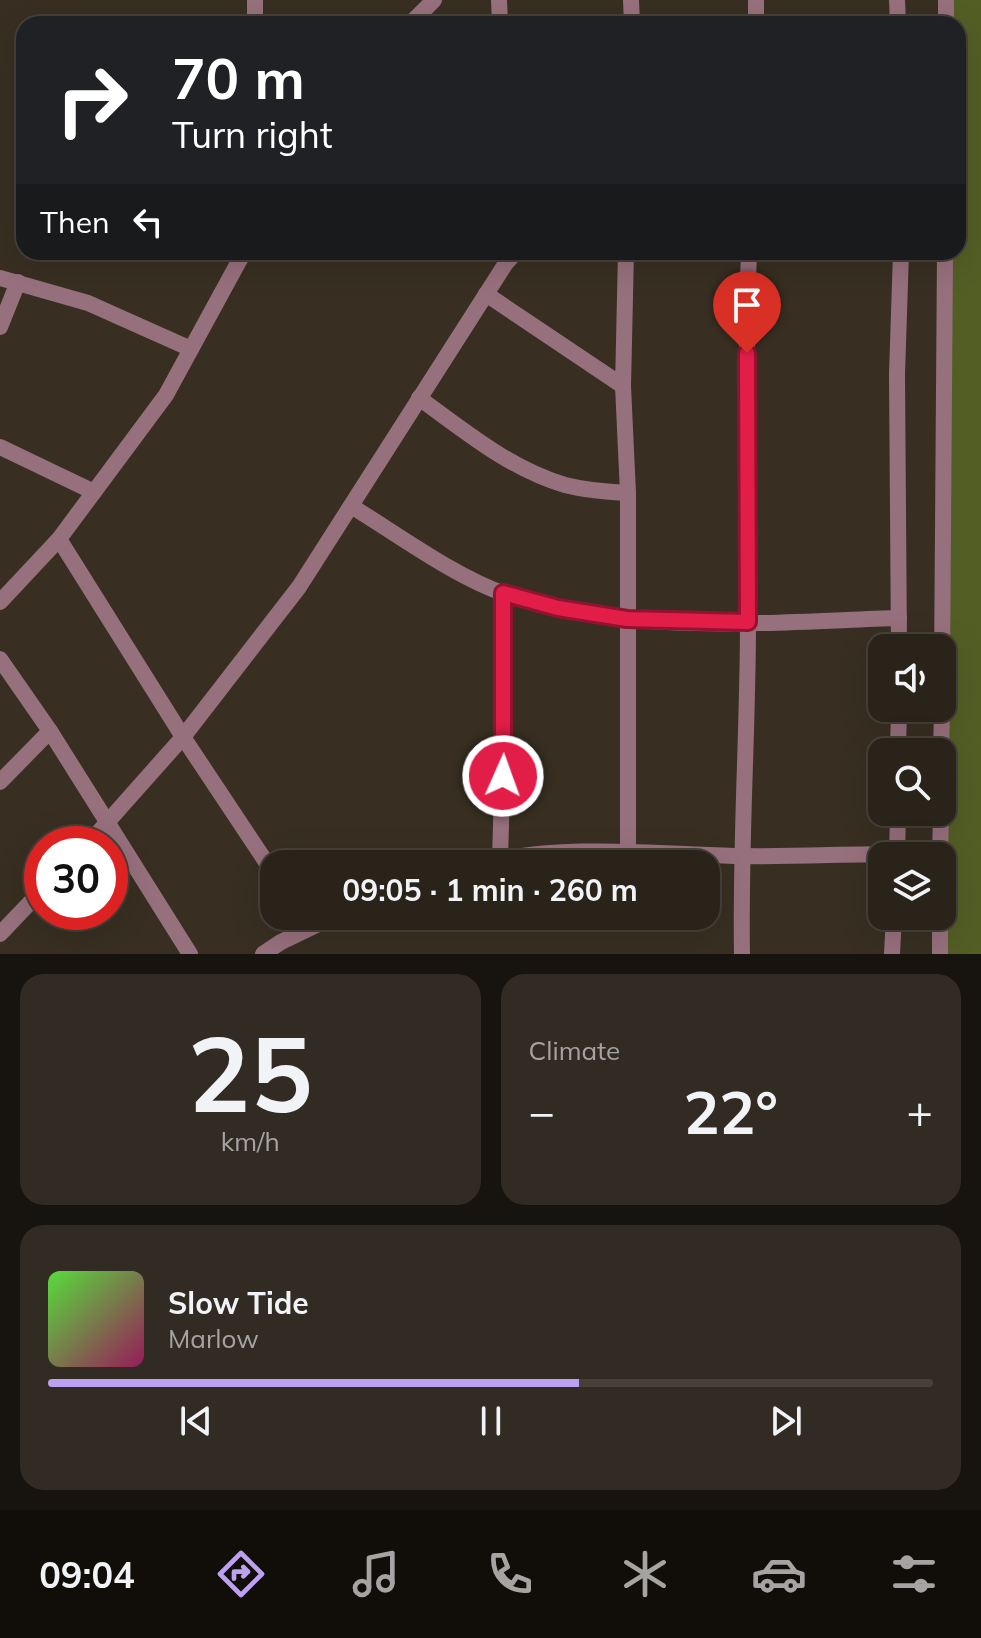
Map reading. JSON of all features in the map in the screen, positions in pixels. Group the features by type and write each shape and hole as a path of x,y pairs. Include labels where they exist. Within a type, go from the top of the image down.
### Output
{"street":[{"path":"418,16 434,0"},
{"path":"0,602 59,539 166,395 240,260"},
{"path":"108,824 183,737 299,587 507,260"},
{"path":"626,260 623,386 628,493 628,850"},
{"path":"742,954 740,856 748,622 746,439 749,260"},
{"path":"899,634 897,374 901,260"},
{"path":"942,634 945,260"},
{"path":"0,278 88,303 191,349"},
{"path":"0,327 18,282"},
{"path":"486,294 623,386"},
{"path":"419,398 495,452 531,471 565,485 628,493"},
{"path":"0,447 94,492"},
{"path":"351,506 454,569 503,593 558,608 627,619 748,622 899,618"},
{"path":"59,539 260,853"},
{"path":"500,850 503,593"},
{"path":"0,659 50,731 190,954"},
{"path":"0,782 50,731"},
{"path":"720,855 868,855"},
{"path":"0,934 24,909"},
{"path":"263,954 296,930"},
{"path":"892,954 893,930"},
{"path":"940,930 940,954"}],"green space":[{"path":"946,0 981,0 981,954 940,954 941,930 956,930 956,842 942,842 942,826 956,826 956,738 943,738 943,722 956,722 956,634 943,634 945,260 966,260 966,16 946,16"}],"route":[{"path":"503,776 503,593 558,608 627,619 748,622 747,353"}]}
